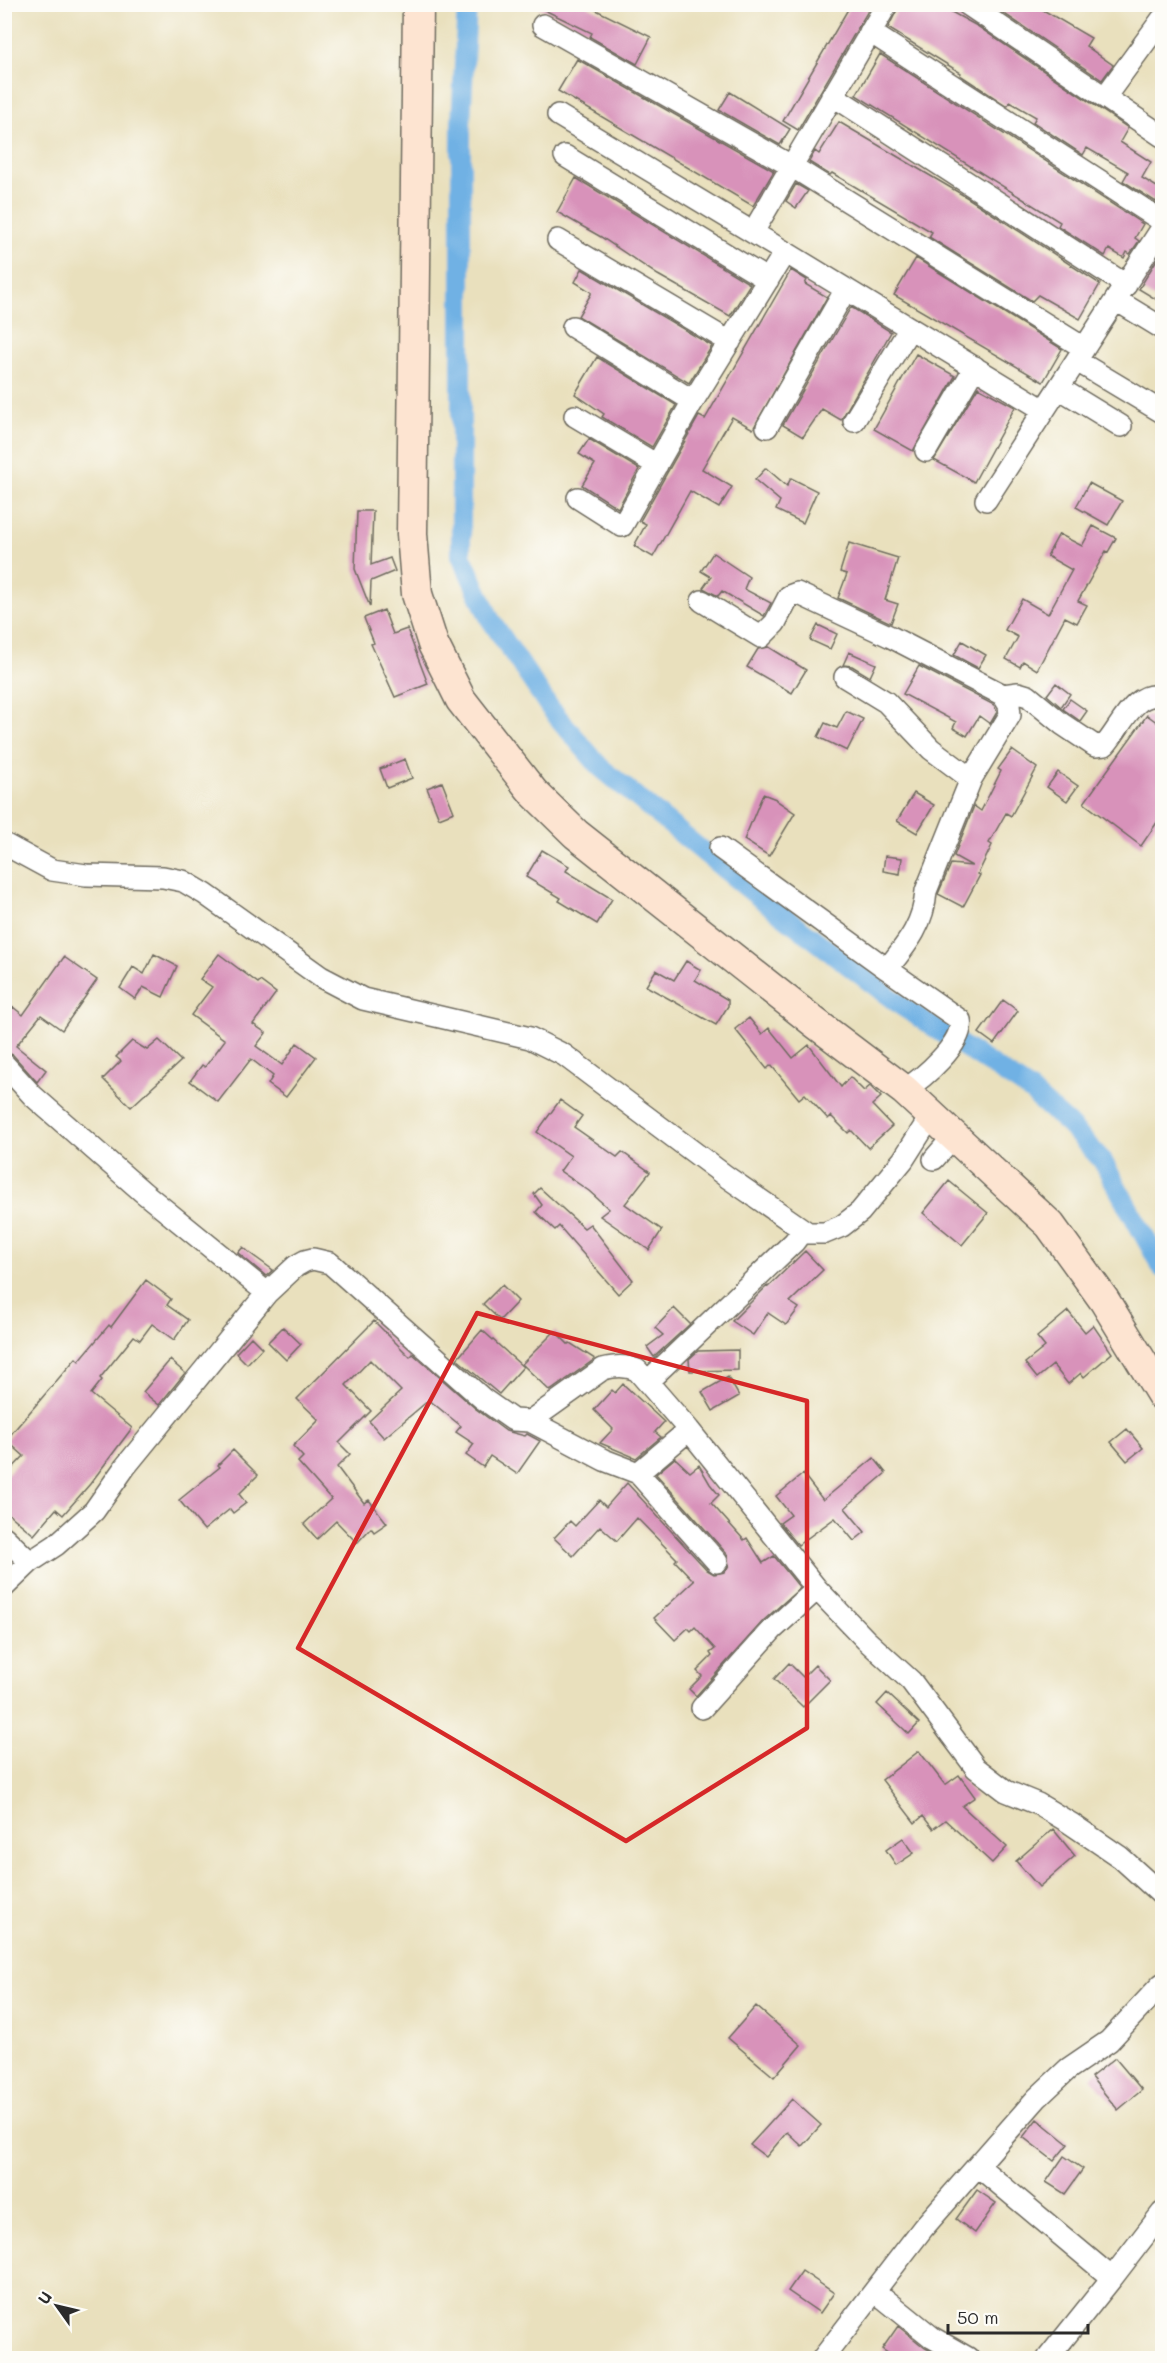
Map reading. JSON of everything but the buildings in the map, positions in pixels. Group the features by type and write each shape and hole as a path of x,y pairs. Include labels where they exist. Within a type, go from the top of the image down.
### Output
{"street":[{"path":"418,4 412,534 417,594 433,644 461,700 533,792 576,834 814,1022 912,1085 932,1116 1050,1226 1104,1300 1162,1395"},
{"path":"753,232 886,4"},
{"path":"967,4 1162,136"},
{"path":"1105,97 1162,19"},
{"path":"543,25 793,167 1080,355 1162,412"},
{"path":"870,32 1161,231 986,500"},
{"path":"832,95 1121,293 1162,328"},
{"path":"558,115 1044,410"},
{"path":"565,156 768,280"},
{"path":"558,240 730,342"},
{"path":"578,498 622,526 693,401 785,252"},
{"path":"767,427 846,289"},
{"path":"573,327 693,401"},
{"path":"855,421 910,328"},
{"path":"926,451 975,368"},
{"path":"1059,388 1121,426"},
{"path":"575,416 657,465"},
{"path":"702,601 761,637 775,623 789,596 797,593 891,637 1003,695 1009,705 1010,715 971,779 926,891 925,910 907,944 887,969"},
{"path":"845,677 886,702 931,749 971,779"},
{"path":"1003,695 1018,693 1028,696 1062,724 1095,746 1105,745 1138,701 1155,694 1162,697"},
{"path":"4,844 52,870 86,875 183,881 205,894 321,977 363,999 530,1038 564,1055 728,1177 808,1233 825,1233 842,1226 860,1212 903,1160 932,1116"},
{"path":"720,848 960,1020 958,1039 912,1085"},
{"path":"4,1064 33,1096 144,1193 267,1293"},
{"path":"934,1159 953,1137"},
{"path":"648,1381 794,1242 802,1230"},
{"path":"4,1587 30,1562 56,1545 94,1512 125,1467 267,1293 296,1266 313,1258 330,1263 483,1400 513,1420 531,1420 604,1460 638,1473 717,1562"},
{"path":"531,1420 603,1369 629,1366 637,1370 689,1430 817,1589 866,1640 911,1681 964,1754 992,1783 1038,1804 1070,1823 1120,1857 1162,1895"},
{"path":"638,1473 689,1430"},
{"path":"4,1537 30,1562"},
{"path":"702,1708 773,1629 817,1589"},
{"path":"823,2358 923,2228 1037,2098 1068,2068 1109,2041 1162,1984"},
{"path":"978,2166 1112,2278"},
{"path":"1048,2358 1162,2213"},
{"path":"876,2292 933,2338 968,2358"}],"highlighted area":[{"path":"477,1313 807,1401 807,1728 626,1841 298,1648"}],"waterway":[{"path":"467,4 461,124 461,555 490,619 550,708 600,767 751,891 903,1007 1028,1089 1069,1125 1102,1160 1162,1268"}]}
